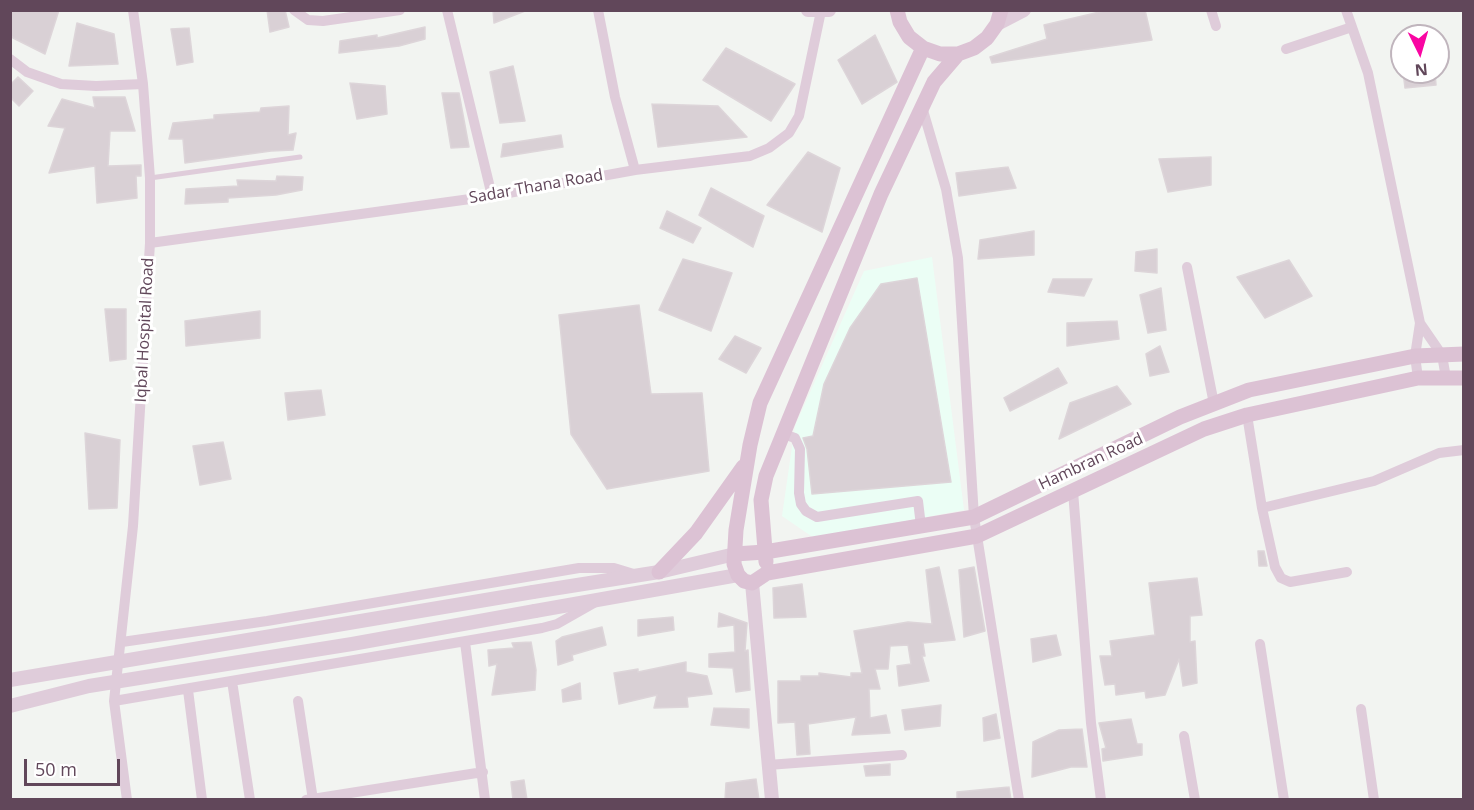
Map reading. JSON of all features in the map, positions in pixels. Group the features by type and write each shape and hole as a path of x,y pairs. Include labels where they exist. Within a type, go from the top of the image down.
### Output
{"main road":[{"path":"897,10 900,22 909,37 923,48 940,54 958,54 974,48 987,38 999,17"},
{"path":"752,583 738,575 734,564 739,502 760,403 923,48"},
{"path":"767,573 761,500 766,476 881,194 934,82 958,54"},
{"name":"Hambran Road","path":"735,554 765,552 974,517 1180,417 1249,390 1415,356 1464,354"},
{"name":"Hambran Road","path":"752,583 767,573 978,536 1204,429 1247,415 1418,378 1464,378"},
{"path":"659,572 696,533 747,460"}],"street":[{"name":"Iqbal Hospital Road","path":"127,800 114,701 133,526 150,243 150,178 143,84 133,10"},
{"path":"294,10 308,20 323,21 400,10"},
{"path":"447,10 492,196"},
{"path":"598,10 615,97 635,170"},
{"path":"808,10 829,10"},
{"path":"999,17 1024,10"},
{"path":"1211,10 1216,26"},
{"path":"1346,10 1368,73 1420,322 1415,356 1418,378"},
{"name":"Sadar Thana Road","path":"150,243 492,196 635,170 750,156 769,148 789,133 804,103 821,11"},
{"path":"1286,49 1352,27"},
{"path":"10,58 27,72 61,84 96,86 143,84"},
{"path":"922,107 946,189 958,258 974,517 1019,800"},
{"path":"1187,267 1214,404"},
{"path":"1420,322 1442,355 1446,378"},
{"path":"1247,415 1275,567 1281,578 1290,582 1347,572"},
{"path":"783,434 795,438 800,449 801,504 806,511 817,517 918,501 921,526"},
{"path":"1263,508 1374,481 1440,453 1464,450"},
{"path":"1073,491 1091,723 1101,800"},
{"path":"10,680 533,591 639,576 735,554"},
{"path":"121,646 579,568 614,568 639,576"},
{"path":"10,706 89,686 352,644 738,575"},
{"path":"752,583 772,800"},
{"path":"114,701 465,642 557,624 601,598"},
{"path":"465,642 485,800"},
{"path":"1260,644 1284,800"},
{"path":"232,681 250,800"},
{"path":"188,690 202,800"},
{"path":"298,701 313,799"},
{"path":"1361,709 1374,800"},
{"path":"1184,736 1195,800"},
{"path":"768,765 902,755"},
{"path":"306,800 483,772"},
{"path":"386,787 388,800"}],"lane":[{"path":"150,178 300,156"}],"shaded area":[{"path":"932,257 964,510 814,538 782,516 795,426 864,271"}],"building":[{"path":"10,10 59,10 45,54 13,38 10,34"},
{"path":"267,10 285,10 289,27 270,32"},
{"path":"493,10 525,10 525,11 494,23"},
{"path":"1108,10 1145,10 1152,40 992,63 990,57 1047,39 1044,25"},
{"path":"77,23 114,34 118,64 69,66"},
{"path":"425,27 425,39 399,46 339,53 340,41 377,35 377,38"},
{"path":"189,28 193,62 177,65 171,29"},
{"path":"875,35 897,82 862,104 838,60"},
{"path":"726,48 795,84 771,121 703,80"},
{"path":"513,66 525,121 500,123 490,72"},
{"path":"18,77 33,91 19,106 10,97 10,85"},
{"path":"350,83 385,86 387,114 357,119"},
{"path":"1404,84 1436,84 1436,85 1405,88"},
{"path":"442,93 459,93 469,147 451,148"},
{"path":"93,97 125,97 135,131 110,131 108,166 141,165 141,176 136,176 137,198 97,203 95,166 49,173 65,128 48,126 62,99 95,108"},
{"path":"652,104 718,106 747,137 658,147"},
{"path":"289,106 288,135 296,133 293,150 185,163 183,139 169,139 173,123 214,119 214,115 260,112 261,108"},
{"path":"561,135 563,147 501,157 503,144"},
{"path":"808,152 840,168 822,232 767,205"},
{"path":"1211,157 1211,185 1168,192 1159,159"},
{"path":"1008,167 1016,188 959,196 956,173"},
{"path":"277,176 303,177 302,190 276,195 228,198 228,202 185,204 186,189 238,186 237,180 276,181"},
{"path":"711,188 764,216 753,247 699,215"},
{"path":"667,211 701,228 693,243 660,228"},
{"path":"1034,231 1034,255 978,259 980,240"},
{"path":"1157,249 1157,273 1135,271 1136,252"},
{"path":"683,259 732,273 711,331 659,310"},
{"path":"1289,260 1312,296 1265,318 1237,277"},
{"path":"917,278 951,482 812,494 807,449 803,438 813,436 824,384 850,328 881,284"},
{"path":"1053,279 1092,279 1084,296 1048,292"},
{"path":"1161,288 1166,330 1148,333 1140,295"},
{"path":"639,305 651,394 702,393 709,471 607,489 571,434 559,315"},
{"path":"105,309 126,309 126,359 110,361"},
{"path":"260,311 260,338 186,346 185,321"},
{"path":"1117,321 1119,339 1067,346 1067,323"},
{"path":"735,336 761,348 746,373 719,359"},
{"path":"1160,346 1169,372 1150,376 1146,354"},
{"path":"1058,368 1067,383 1010,411 1004,398"},
{"path":"1117,386 1131,404 1059,439 1070,403"},
{"path":"321,390 325,415 288,420 285,393"},
{"path":"85,433 120,440 117,508 89,509"},
{"path":"223,442 231,479 200,485 193,446"},
{"path":"1258,551 1264,551 1267,566 1259,566"},
{"path":"939,567 955,640 923,643 925,656 922,656 929,681 899,686 897,666 911,664 908,645 890,646 888,669 875,669 880,689 869,689 870,718 886,715 890,733 852,735 856,717 808,724 810,754 797,755 795,722 778,723 778,681 801,681 801,676 819,676 819,673 851,677 851,673 862,673 854,631 908,622 932,624 926,570"},
{"path":"974,567 985,631 964,637 959,570"},
{"path":"1197,578 1202,615 1190,616 1190,642 1195,641 1197,683 1183,686 1179,659 1165,695 1146,698 1145,691 1116,695 1115,684 1105,685 1100,656 1112,656 1110,641 1155,635 1149,583"},
{"path":"802,584 806,617 774,618 773,588"},
{"path":"719,613 747,623 745,651 748,650 750,690 736,692 733,668 709,667 709,654 735,652 734,625 718,627"},
{"path":"673,617 674,630 638,636 638,620"},
{"path":"602,627 606,645 572,655 573,660 558,665 556,641 562,637"},
{"path":"1056,635 1061,655 1033,662 1031,639"},
{"path":"531,642 536,670 535,690 492,695 497,664 489,666 488,650 514,648 512,643"},
{"path":"686,662 686,672 707,676 712,694 687,697 688,707 654,708 657,695 619,704 614,673 638,669 638,672"},
{"path":"580,683 581,699 563,702 562,690"},
{"path":"941,705 940,726 905,730 902,710"},
{"path":"714,708 749,709 749,728 711,725"},
{"path":"996,714 1000,738 984,741 983,718"},
{"path":"1131,719 1137,744 1142,744 1142,755 1103,761 1102,749 1106,748 1099,723"},
{"path":"1082,729 1087,767 1071,767 1032,777 1033,742 1059,730"},
{"path":"890,764 890,775 866,776 864,766"},
{"path":"756,779 759,800 725,800 726,783"},
{"path":"524,780 527,800 513,800 511,782"},
{"path":"1009,787 1011,800 957,800 957,792"}]}
